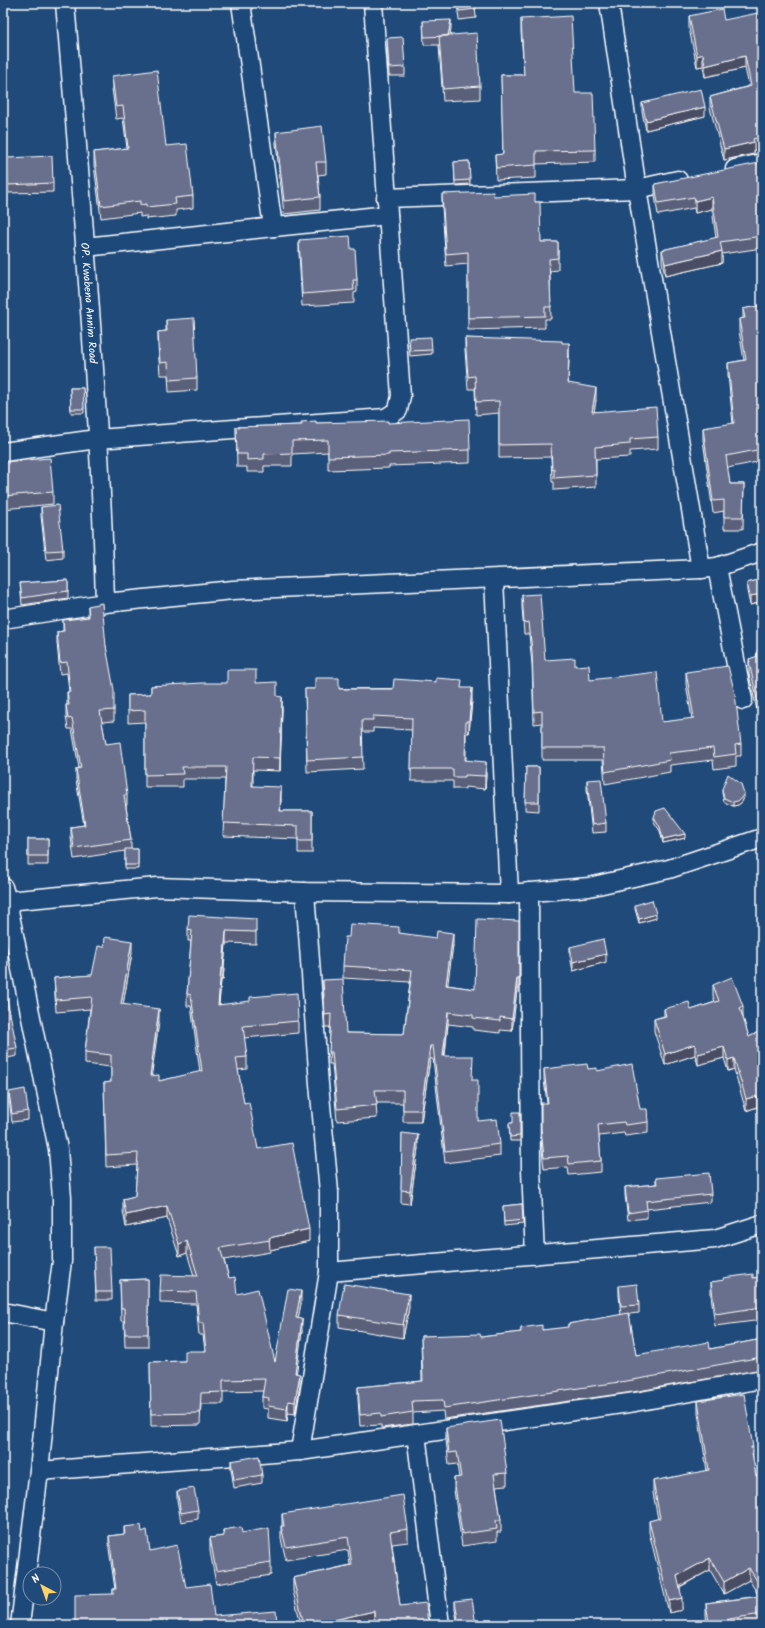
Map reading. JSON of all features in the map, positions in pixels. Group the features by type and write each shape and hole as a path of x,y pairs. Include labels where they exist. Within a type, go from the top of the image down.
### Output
{"street":[{"name":"OP. Kwabena Annim Road","path":"65,3 85,247 97,439 105,603"},
{"path":"241,3 273,227"},
{"path":"3,452 97,439 386,418 398,410 401,396 373,3"},
{"path":"609,3 637,189 709,568 743,700"},
{"path":"715,173 762,163"},
{"path":"85,247 273,227 387,206 637,189 692,178"},
{"path":"3,619 105,603 233,590 709,568 762,552"},
{"path":"494,579 509,894"},
{"path":"20,1625 39,1471 54,1322 62,1261 62,1198 58,1149 5,894 157,887 305,892 509,894 589,887 661,871 762,838"},
{"path":"300,1452 330,1272 329,1192 319,1084 305,892"},
{"path":"529,892 531,1170 535,1255"},
{"path":"330,1272 715,1239 762,1224"},
{"path":"3,1312 54,1322"},
{"path":"39,1471 300,1452 635,1402 762,1379"},
{"path":"416,1434 440,1625"}],"building":[{"path":"458,3 475,3 476,9 459,11"},
{"path":"722,9 724,20 758,13 762,37 762,137 753,139 754,142 724,149 710,97 751,86 745,56 705,66 703,54 697,56 689,16"},
{"path":"571,16 575,93 593,93 595,150 536,151 536,165 496,168 495,155 503,154 501,75 524,75 521,19"},
{"path":"451,20 448,36 424,37 423,21"},
{"path":"477,33 480,86 443,89 439,36"},
{"path":"403,37 405,67 389,68 387,38"},
{"path":"157,70 166,146 187,144 193,196 175,198 176,204 146,207 146,204 140,205 140,201 101,206 94,152 128,148 123,106 116,107 112,76"},
{"path":"701,89 705,107 646,121 642,103"},
{"path":"322,126 326,162 316,162 320,197 284,201 276,132"},
{"path":"52,156 53,183 8,185 7,158"},
{"path":"469,161 470,180 455,181 454,162"},
{"path":"759,163 759,166 762,165 762,236 720,242 722,251 665,264 662,250 718,237 712,197 695,201 694,197 658,203 655,184"},
{"path":"493,192 494,196 535,194 535,202 540,202 541,242 558,242 558,258 549,259 551,307 545,307 545,316 468,318 468,252 446,254 442,194"},
{"path":"350,236 351,249 355,249 357,280 353,280 354,290 302,294 299,240"},
{"path":"762,305 762,449 726,456 730,484 744,484 743,517 724,517 724,500 713,501 703,428 734,423 728,363 746,360 739,319 745,318 743,309"},
{"path":"194,318 197,378 169,380 168,362 160,363 158,332 167,331 166,320"},
{"path":"431,337 432,350 410,351 409,338"},
{"path":"465,338 562,341 562,343 569,343 568,383 596,388 592,412 656,407 658,437 630,439 630,444 595,447 596,475 554,478 554,469 552,470 551,444 499,445 499,401 476,402 475,376 468,377"},
{"path":"70,388 83,388 84,409 71,409"},
{"path":"469,419 470,450 328,457 328,440 292,441 292,453 264,454 264,459 247,460 247,454 237,454 236,427 302,425 301,422 316,421 316,423 388,421 388,423"},
{"path":"50,458 53,492 3,496 3,462"},
{"path":"58,505 63,550 46,551 41,507"},
{"path":"762,579 762,594 750,596 747,583"},
{"path":"68,580 68,591 22,598 20,583"},
{"path":"540,594 545,660 575,658 575,666 589,665 590,680 657,672 662,722 694,718 686,672 728,666 735,694 741,744 735,745 736,754 714,757 713,748 669,753 670,760 605,772 603,748 542,748 542,711 534,712 532,652 529,622 524,623 522,595"},
{"path":"102,603 106,646 114,690 114,710 100,711 106,744 120,742 127,795 124,795 131,840 74,848 71,827 85,825 76,769 81,768 72,718 68,719 66,705 69,705 67,692 70,692 67,662 60,663 57,632 64,631 63,620 89,617 88,606"},
{"path":"762,650 762,721 749,659 758,656 757,651"},
{"path":"227,670 256,670 256,683 277,682 277,696 282,697 280,758 253,757 252,786 281,787 280,811 312,811 312,841 298,841 298,826 223,823 226,767 182,767 183,774 145,775 145,710 128,711 128,695 151,694 151,686 227,683"},
{"path":"315,678 339,678 339,689 393,689 394,679 436,682 436,678 462,680 461,688 472,688 469,721 466,721 465,760 486,762 485,776 465,775 465,777 453,777 453,769 411,769 412,718 373,716 373,720 362,720 363,757 307,760 305,689 315,689"},
{"path":"526,767 539,767 539,802 525,802"},
{"path":"728,774 741,784 744,793 738,801 733,802 724,798 722,789"},
{"path":"601,779 606,823 592,825 587,780"},
{"path":"665,808 685,834 663,839 660,827 654,817 656,811"},
{"path":"28,839 48,839 48,856 28,856"},
{"path":"125,849 138,849 138,865 125,865"},
{"path":"652,900 656,914 639,919 635,905"},
{"path":"189,915 256,919 256,932 226,931 218,1005 250,1001 250,997 297,993 298,1021 243,1026 247,1057 236,1058 244,1103 249,1102 258,1149 292,1143 309,1229 269,1238 270,1240 220,1248 229,1278 235,1277 237,1294 258,1289 275,1362 288,1289 301,1291 296,1318 302,1319 295,1373 300,1374 295,1402 288,1401 287,1409 268,1406 269,1398 262,1397 265,1379 223,1380 223,1392 201,1393 200,1413 151,1414 150,1362 185,1361 185,1351 206,1351 203,1323 199,1323 196,1292 160,1291 161,1275 198,1276 187,1241 179,1244 167,1206 126,1215 123,1199 135,1196 138,1153 106,1155 104,1083 111,1082 111,1055 85,1052 92,997 56,1000 54,978 92,975 98,946 104,947 105,937 132,941 121,1004 159,1009 150,1076 159,1075 159,1081 202,1071 191,995 187,994 192,930 188,929"},
{"path":"477,919 519,921 519,978 517,978 512,1019 500,1017 500,1021 473,1018 473,1015 448,1012 443,1056 473,1056 472,1080 478,1080 478,1121 497,1119 500,1144 445,1151 433,1046 430,1046 421,1110 403,1110 403,1090 375,1090 377,1105 337,1109 332,1052 329,1052 331,1014 325,1015 323,980 343,979 346,1033 404,1034 412,970 343,966 345,937 349,937 350,924 399,927 399,933 436,938 437,931 453,933 446,985 475,989"},
{"path":"603,939 606,954 573,962 570,947"},
{"path":"732,977 743,1006 740,1008 749,1037 762,1030 762,1100 758,1101 757,1096 746,1099 734,1058 728,1060 724,1047 698,1054 695,1044 665,1054 654,1019 666,1016 664,1009 689,1002 691,1010 719,1001 713,985"},
{"path":"3,994 6,994 17,1048 3,1050"},
{"path":"587,1064 588,1069 597,1068 597,1071 632,1064 640,1109 647,1109 648,1122 625,1125 624,1122 598,1125 601,1161 569,1164 568,1156 544,1158 541,1129 541,1103 548,1103 544,1069"},
{"path":"25,1089 28,1111 12,1114 9,1092"},
{"path":"513,1112 520,1112 520,1136 510,1137 509,1123 513,1123"},
{"path":"402,1133 418,1135 410,1191 401,1190"},
{"path":"709,1173 711,1194 646,1201 647,1210 628,1213 625,1187 657,1184 656,1178"},
{"path":"522,1204 523,1220 504,1222 503,1206"},
{"path":"94,1247 110,1247 112,1292 96,1292"},
{"path":"753,1274 753,1278 762,1277 762,1307 715,1314 711,1282 724,1280 723,1278"},
{"path":"148,1279 148,1334 125,1334 124,1308 121,1308 120,1280"},
{"path":"344,1284 409,1294 403,1325 339,1315"},
{"path":"637,1284 639,1305 621,1306 619,1286"},
{"path":"629,1313 636,1355 709,1342 710,1349 762,1339 762,1357 633,1380 444,1408 443,1400 412,1401 413,1412 381,1417 381,1413 360,1415 358,1387 423,1381 421,1336 480,1334 481,1337 521,1332 521,1328 542,1325 542,1330 568,1327 568,1324"},
{"path":"744,1394 753,1447 751,1447 756,1476 762,1474 762,1491 758,1492 762,1512 762,1589 749,1568 724,1582 710,1558 677,1576 682,1598 669,1601 649,1521 660,1518 653,1481 709,1470 698,1401"},
{"path":"500,1420 507,1473 494,1474 501,1520 496,1520 497,1529 462,1534 454,1478 461,1477 457,1452 449,1453 446,1428"},
{"path":"259,1456 262,1475 234,1480 231,1461"},
{"path":"194,1488 198,1510 181,1513 177,1491"},
{"path":"403,1495 408,1529 390,1532 400,1606 426,1603 428,1625 375,1625 374,1611 312,1625 304,1625 293,1578 352,1565 348,1537 286,1547 281,1526 284,1526 282,1514"},
{"path":"141,1525 142,1532 147,1530 150,1551 177,1545 186,1587 210,1584 214,1616 276,1611 277,1625 75,1625 75,1595 113,1594 113,1589 116,1589 109,1536 125,1534 124,1527"},
{"path":"241,1527 242,1533 269,1528 271,1562 216,1571 210,1538 224,1536 223,1530"},
{"path":"762,1596 762,1614 709,1622 706,1603"},
{"path":"472,1599 476,1625 459,1625 455,1601"}]}
